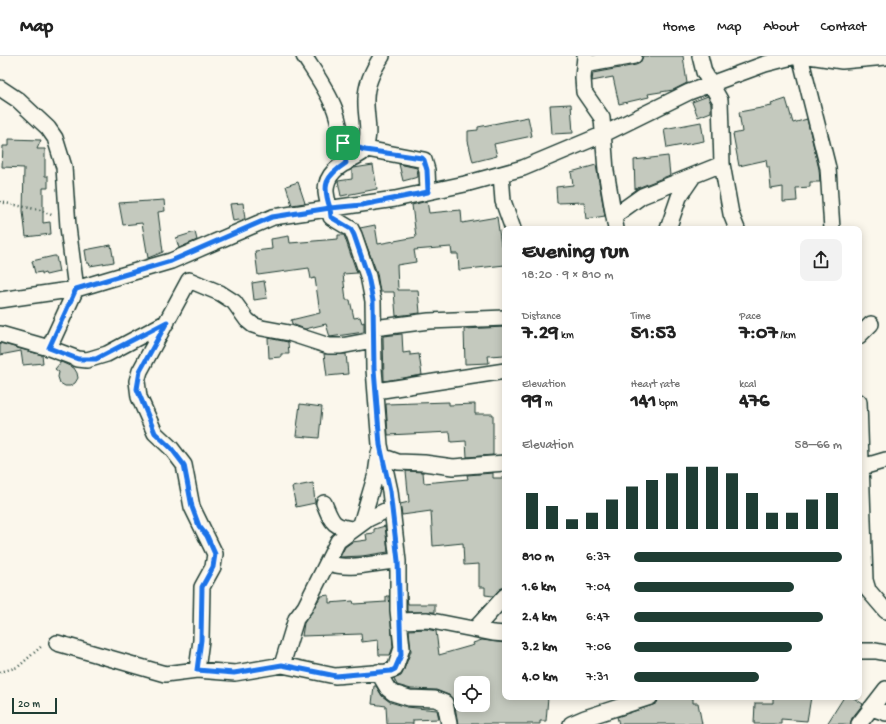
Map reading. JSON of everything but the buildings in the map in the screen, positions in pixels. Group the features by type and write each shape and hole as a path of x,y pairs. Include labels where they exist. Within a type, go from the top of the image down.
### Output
{"street":[{"path":"304,56 333,105 343,143 346,163"},
{"path":"57,643 165,674 197,670 234,673 282,665 336,676 391,671 395,669 402,648 398,561 392,508 382,451 376,391 373,301 358,244 351,229 331,217 326,192 328,178 365,150 368,129 366,106 367,90 372,74 382,56"},
{"path":"615,223 606,171 602,118 584,92 584,61 634,56"},
{"path":"700,56 704,72 720,100 722,164 731,214 736,226"},
{"path":"0,300 76,289 171,261 272,217 330,208 362,205 428,192 523,168 604,134 689,92 712,85 765,64 796,56"},
{"path":"800,56 828,168 832,226"},
{"path":"809,56 842,60 886,57"},
{"path":"0,88 48,128 55,138 64,167 68,227 76,289 49,348"},
{"path":"343,143 365,150 407,155 424,160 427,170 428,192"},
{"path":"615,223 636,199 692,178 722,164"},
{"path":"501,174 503,201 511,226"},
{"path":"669,226 678,197 692,178"},
{"path":"197,670 201,640 202,587 213,567 215,554 207,536 199,526 192,507 184,465 171,448 155,433 137,389 140,371 189,280 220,293 234,302 247,320 253,324 262,328 289,333 329,346 341,346 374,334 429,321 502,318"},
{"path":"0,334 49,348 78,359 96,359 167,322"},
{"path":"862,333 871,324"},
{"path":"376,391 502,371"},
{"path":"382,451 398,462 424,463 453,467 502,463"},
{"path":"357,526 376,474 382,451"},
{"path":"862,473 886,460"},
{"path":"862,500 864,588 886,611"},
{"path":"324,503 334,524 330,557"},
{"path":"282,665 296,619 305,607 338,541 357,526 392,508"},
{"path":"334,524 338,527 357,526"},
{"path":"330,557 348,568 372,563 398,561"},
{"path":"475,630 502,599"},
{"path":"400,621 427,620 475,630 502,634"},
{"path":"862,651 876,651 886,654"},
{"path":"378,672 388,689 393,693 409,698 441,700 445,702 449,724"},
{"path":"859,724 886,689"},
{"path":"571,724 641,700"},
{"path":"871,708 886,714"}],"path":[{"path":"0,202 50,214 68,227"},
{"path":"0,672 18,667 42,646 57,643"}],"route":[{"path":"343,143 346,163 332,172 326,184 326,192 330,208 272,217 171,261 76,289 49,348 64,355 78,359 96,359 167,322 140,371 137,381 137,389 155,433 171,448 184,465 192,507 199,526 207,536 215,554 213,567 202,587 201,640 197,670 234,673 282,665 336,676 391,671 395,669 401,655 402,648 398,610 398,561 390,491 384,457 380,445 374,369 373,301 368,276 354,235 351,229 340,224 331,217 330,208 362,205 428,192 427,170 426,163 422,158 390,152 365,150 343,143"}]}
